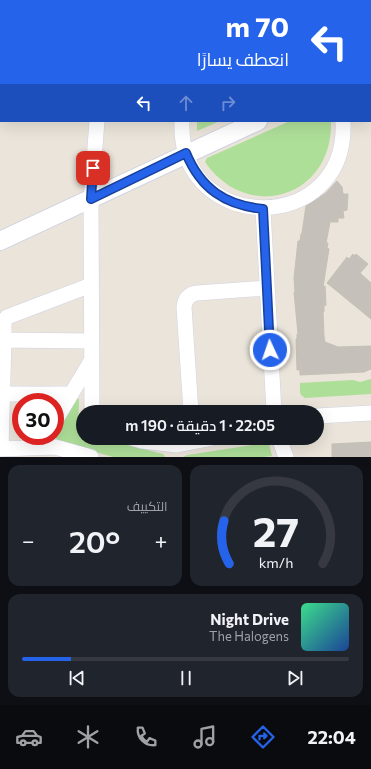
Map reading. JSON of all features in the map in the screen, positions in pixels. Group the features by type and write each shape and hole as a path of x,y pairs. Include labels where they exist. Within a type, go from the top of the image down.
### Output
{"street":[{"path":"92,405 91,199 97,122"},
{"path":"182,122 183,142 186,153 192,166 207,186 216,194 239,205 263,209 282,206 299,200 310,194 324,181 339,155 342,143 343,122"},
{"path":"0,241 186,153 256,122"},
{"path":"263,209 274,405"},
{"path":"91,285 7,317 4,322 2,340 1,448 55,447 91,457"},
{"path":"191,405 184,307 186,299 197,293 267,288"},
{"path":"2,340 91,341"},
{"path":"64,406 91,361"},
{"path":"2,394 71,394"},
{"path":"324,416 371,413"},
{"path":"155,445 175,451 185,445"},
{"path":"282,445 286,457"}],"green space":[{"path":"197,122 218,122 197,131"},
{"path":"288,122 331,122 328,148 318,169 303,184 285,193 264,196 243,192 223,181 205,162 207,158"},
{"path":"371,379 371,394 305,398 300,392 300,383 353,380 360,382"},
{"path":"75,398 79,399 79,405 76,405 76,445 127,445 163,454 165,457 113,457 64,443 64,419"},
{"path":"253,445 269,445 272,456 183,457 187,455"}],"building":[{"path":"337,181 342,187 343,194 348,194 347,210 343,211 344,218 338,218 338,222 330,222 326,243 328,243 327,248 329,249 323,287 325,286 326,305 324,306 323,312 325,342 338,347 371,346 371,369 364,372 300,375 300,370 297,370 296,339 298,334 294,292 298,241 300,241 302,233 306,206 326,193"},
{"path":"353,254 355,256 356,254 368,264 360,273 371,283 371,319 327,283 347,257 349,259"},
{"path":"371,442 371,457 332,457 332,444"}],"route":[{"path":"93,168 91,199 186,153 199,176 216,194 239,205 263,209 270,350"}]}
